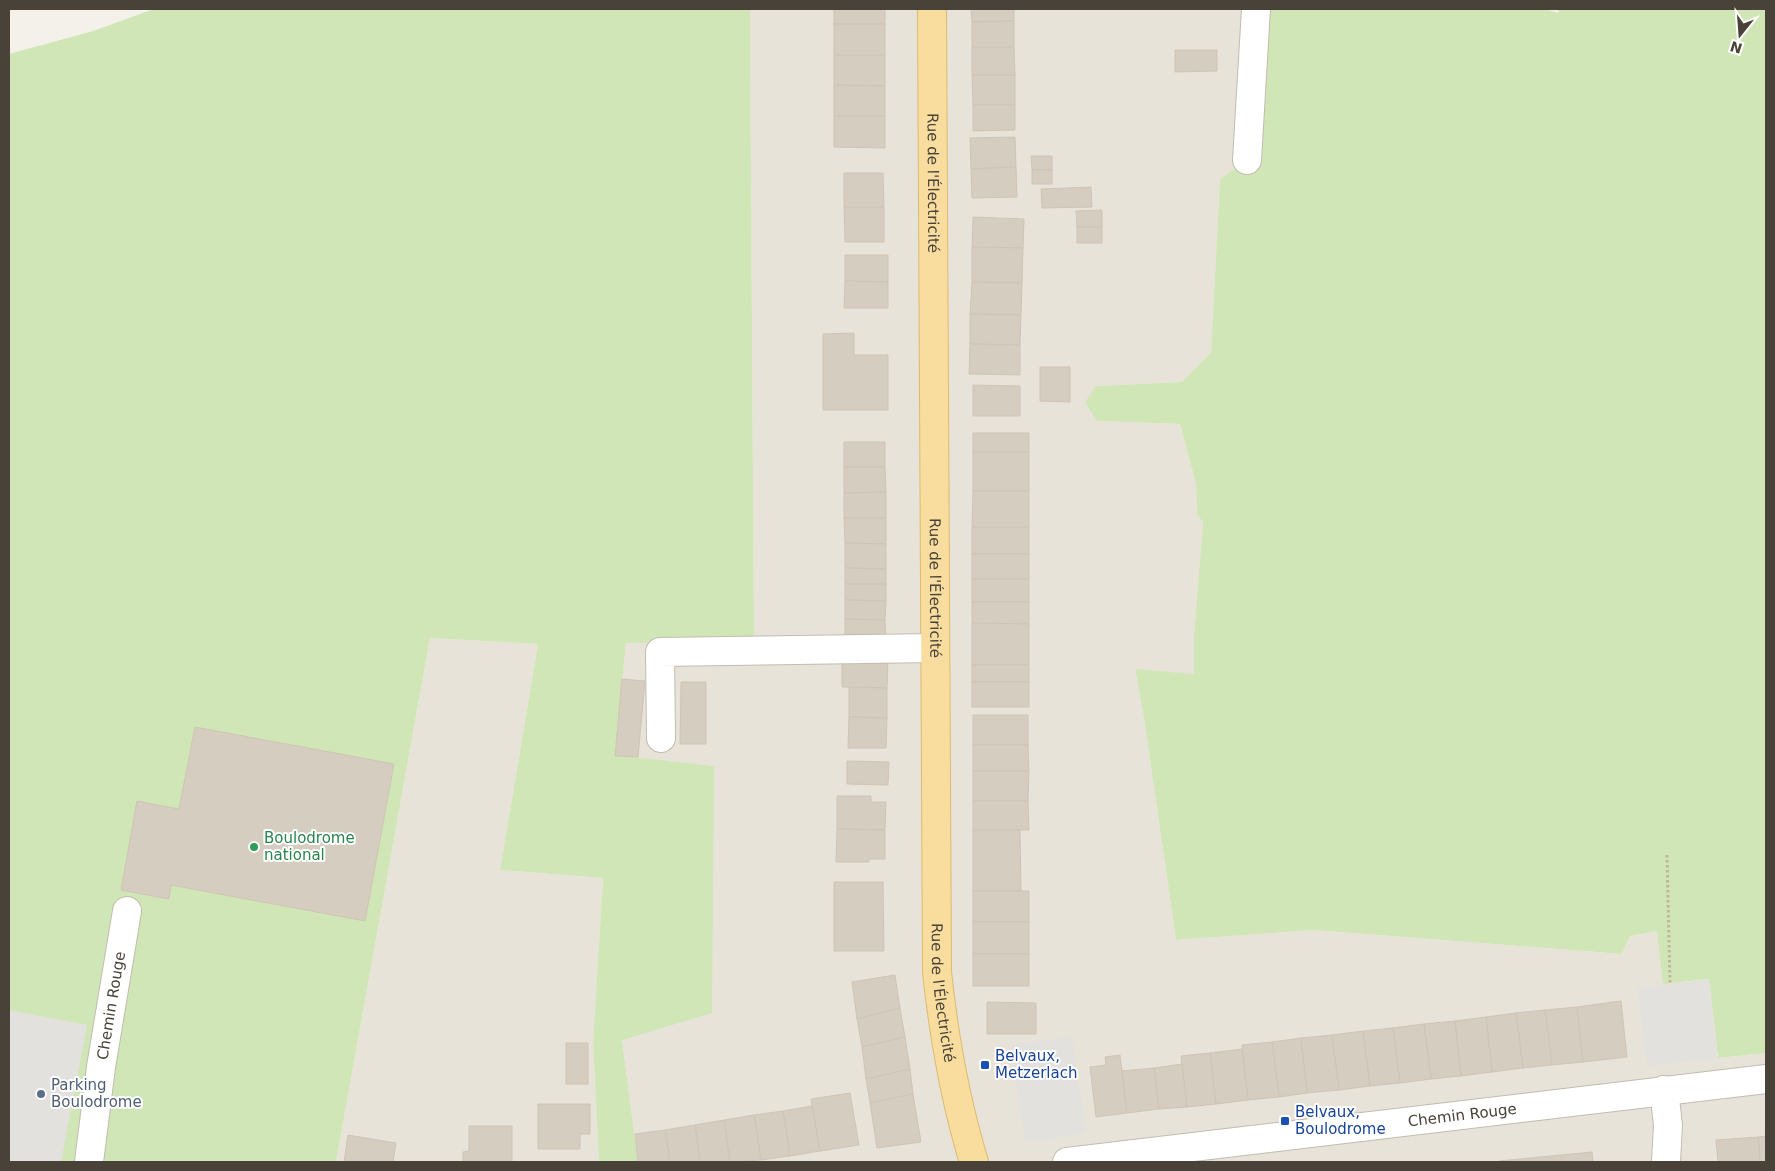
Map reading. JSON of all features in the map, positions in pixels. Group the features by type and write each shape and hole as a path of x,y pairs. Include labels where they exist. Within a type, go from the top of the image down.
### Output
{"main road":[{"name":"Rue de l'Électricité","path":"932,9 937,972 945,1045 964,1128 974,1162"}],"street":[{"path":"1247,160 1256,9"},
{"path":"661,738 660,652 935,648"},
{"name":"Chemin Rouge","path":"89,1162 101,1067 127,911"},
{"name":"Chemin Rouge","path":"1067,1162 1766,1079"},
{"path":"1664,1090 1668,1125 1666,1162"}],"path":[{"path":"1666,855 1670,983"}],"shaded area":[{"path":"750,9 1256,9 1247,160 1220,179 1211,352 1182,382 1096,386 1097,421 1180,424 1196,484 1197,515 1203,522 1194,635 1194,674 1135,670 1144,718 1176,940 1314,930 1622,954 1630,936 1657,931 1718,1058 1766,1053 1766,1162 638,1162 622,1040 714,766 615,756 626,642 754,640"},
{"path":"430,638 538,644 500,870 603,878 593,1041 599,1162 336,1162"},
{"path":"1709,979 1718,1058 1647,1066 1637,988"},
{"name":"Parking Boulodrome","path":"9,1010 87,1025 61,1162 9,1162"},
{"path":"1072,1037 1086,1133 1025,1142 1011,1045"}],"green space":[{"path":"154,9 750,9 754,641 626,643 615,755 714,766 712,1013 622,1040 638,1162 599,1162 593,1041 603,878 500,870 538,644 430,638 336,1162 9,1162 9,54 93,31"},
{"path":"1256,9 1545,9 1558,13 1559,9 1766,9 1766,1053 1718,1058 1709,979 1663,984 1657,931 1630,936 1622,954 1314,930 1176,940 1144,718 1135,669 1194,674 1194,635 1203,522 1197,515 1196,484 1180,424 1097,421 1085,402 1096,386 1182,382 1211,352 1220,179 1247,160"}],"building":[{"path":"834,9 885,9 885,24 834,24"},
{"path":"971,9 1014,9 1014,21 972,22"},
{"path":"1014,21 1014,47 972,47 972,22"},
{"path":"834,24 885,24 885,55 834,55"},
{"path":"972,47 1014,47 1015,75 972,75"},
{"path":"1175,50 1217,50 1217,71 1175,72"},
{"path":"834,55 885,55 885,86 834,85"},
{"path":"972,75 1015,75 1015,105 973,105"},
{"path":"834,85 885,86 885,116 834,116"},
{"path":"973,105 1015,105 1015,130 973,131"},
{"path":"834,116 885,116 885,148 834,147"},
{"path":"1015,137 1016,167 971,169 970,138"},
{"path":"1031,156 1052,156 1052,170 1032,170"},
{"path":"1016,167 1017,197 972,198 971,169"},
{"path":"1032,170 1052,170 1052,184 1032,184"},
{"path":"844,173 883,173 884,207 844,207"},
{"path":"1091,187 1092,207 1042,208 1041,189"},
{"path":"844,207 884,207 884,242 845,242"},
{"path":"1102,210 1102,227 1077,227 1076,211"},
{"path":"973,217 1024,219 1023,248 972,247"},
{"path":"1077,227 1102,227 1102,243 1077,243"},
{"path":"972,247 1023,248 1022,283 972,282"},
{"path":"845,255 888,255 888,282 845,281"},
{"path":"845,281 888,282 888,308 844,308"},
{"path":"972,282 1022,283 1021,315 970,314"},
{"path":"970,314 1021,315 1020,345 970,344"},
{"path":"854,333 854,355 888,355 888,410 823,410 823,334"},
{"path":"970,344 1020,345 1020,375 969,374"},
{"path":"1040,367 1070,367 1070,402 1040,401"},
{"path":"973,385 1020,386 1020,416 973,416"},
{"path":"973,433 1029,433 1029,452 973,452"},
{"path":"844,442 885,442 885,467 844,467"},
{"path":"973,452 1029,452 1029,491 973,491"},
{"path":"844,467 885,467 886,492 844,493"},
{"path":"973,491 1029,491 1029,527 972,527"},
{"path":"886,492 886,518 844,518 844,493"},
{"path":"844,518 886,518 886,544 845,543"},
{"path":"972,527 1029,527 1029,554 972,554"},
{"path":"845,543 886,544 886,569 845,568"},
{"path":"972,554 1029,554 1029,579 972,579"},
{"path":"845,568 886,569 886,584 845,584"},
{"path":"972,579 1029,579 1029,602 972,602"},
{"path":"845,584 886,584 886,601 845,600"},
{"path":"845,600 886,601 885,620 845,619"},
{"path":"972,602 1029,602 1029,624 972,623"},
{"path":"845,619 885,620 886,645 845,645"},
{"path":"972,623 1029,624 1029,665 972,665"},
{"path":"842,657 888,658 887,688 842,687"},
{"path":"972,665 1029,665 1029,682 972,682"},
{"path":"622,679 645,681 638,757 615,756"},
{"path":"681,682 706,682 706,744 680,744"},
{"path":"972,682 1029,682 1029,707 972,707"},
{"path":"849,687 887,688 887,718 849,717"},
{"path":"973,715 1028,715 1028,745 973,745"},
{"path":"849,717 887,718 886,748 848,748"},
{"name":"Boulodrome national","path":"195,727 394,764 365,921 171,885 169,899 121,890 137,801 179,809"},
{"path":"973,745 1028,745 1029,771 973,771"},
{"path":"847,761 889,762 888,785 847,784"},
{"path":"973,771 1029,771 1028,801 973,801"},
{"path":"837,796 871,796 871,802 886,802 885,830 837,829"},
{"path":"973,801 1028,801 1029,830 973,830"},
{"path":"837,829 885,830 885,859 869,859 869,862 836,862"},
{"path":"973,830 1020,830 1021,891 973,891"},
{"path":"834,882 883,882 884,951 834,951"},
{"path":"973,891 1029,891 1029,922 973,922"},
{"path":"973,922 1029,922 1029,954 973,954"},
{"path":"973,954 1029,954 1029,986 973,986"},
{"path":"895,975 900,1008 857,1019 852,982"},
{"path":"1621,1001 1627,1057 1583,1062 1577,1007"},
{"path":"987,1002 1036,1003 1036,1034 987,1034"},
{"path":"1577,1007 1583,1062 1552,1065 1545,1010"},
{"path":"900,1008 905,1037 862,1047 857,1019"},
{"path":"1545,1010 1552,1065 1523,1068 1516,1013"},
{"path":"1516,1013 1523,1068 1492,1072 1486,1017"},
{"path":"1486,1017 1492,1072 1461,1076 1455,1021"},
{"path":"1455,1021 1461,1076 1431,1079 1424,1024"},
{"path":"1424,1024 1431,1079 1400,1083 1393,1028"},
{"path":"1393,1028 1400,1083 1370,1086 1363,1031"},
{"path":"1363,1031 1370,1086 1339,1090 1332,1035"},
{"path":"1332,1035 1339,1090 1307,1093 1301,1038"},
{"path":"905,1037 910,1069 866,1079 862,1047"},
{"path":"1301,1038 1307,1093 1279,1097 1272,1042"},
{"path":"1272,1042 1279,1097 1248,1100 1242,1045"},
{"path":"566,1043 588,1043 588,1084 566,1084"},
{"path":"1242,1049 1248,1100 1216,1104 1210,1053"},
{"path":"1210,1053 1216,1104 1187,1107 1181,1056"},
{"path":"1120,1055 1127,1113 1096,1117 1090,1067 1106,1065 1105,1057"},
{"path":"1182,1064 1187,1107 1159,1109 1154,1068"},
{"path":"1154,1068 1159,1109 1127,1113 1122,1071"},
{"path":"910,1069 913,1094 870,1103 866,1079"},
{"path":"850,1093 859,1145 820,1151 811,1099"},
{"path":"913,1094 921,1142 877,1148 870,1103"},
{"path":"538,1104 590,1104 590,1134 580,1134 580,1149 538,1149"},
{"path":"812,1106 820,1151 790,1156 783,1111"},
{"path":"783,1111 790,1156 761,1160 754,1115"},
{"path":"754,1115 761,1160 730,1162 724,1120"},
{"path":"724,1120 730,1162 700,1162 695,1125"},
{"path":"695,1125 700,1162 670,1162 665,1130"},
{"path":"469,1126 512,1126 512,1162 463,1162 463,1152 469,1151"},
{"path":"665,1130 670,1162 638,1162 635,1134"},
{"path":"348,1135 396,1143 393,1162 344,1162"},
{"path":"1766,1136 1766,1162 1760,1162 1758,1137"},
{"path":"1758,1137 1760,1162 1718,1162 1716,1140"},
{"path":"1592,1152 1593,1162 1562,1162 1561,1155"},
{"path":"1561,1155 1562,1162 1530,1162 1530,1158"},
{"path":"1530,1158 1530,1162 1499,1162 1499,1161"}],"place":[{"name":"Boulodrome national","path":"254,847"},
{"name":"Belvaux, Metzerlach","path":"985,1065"},
{"name":"Parking Boulodrome","path":"41,1094"},
{"name":"Belvaux, Boulodrome","path":"1285,1121"}]}
